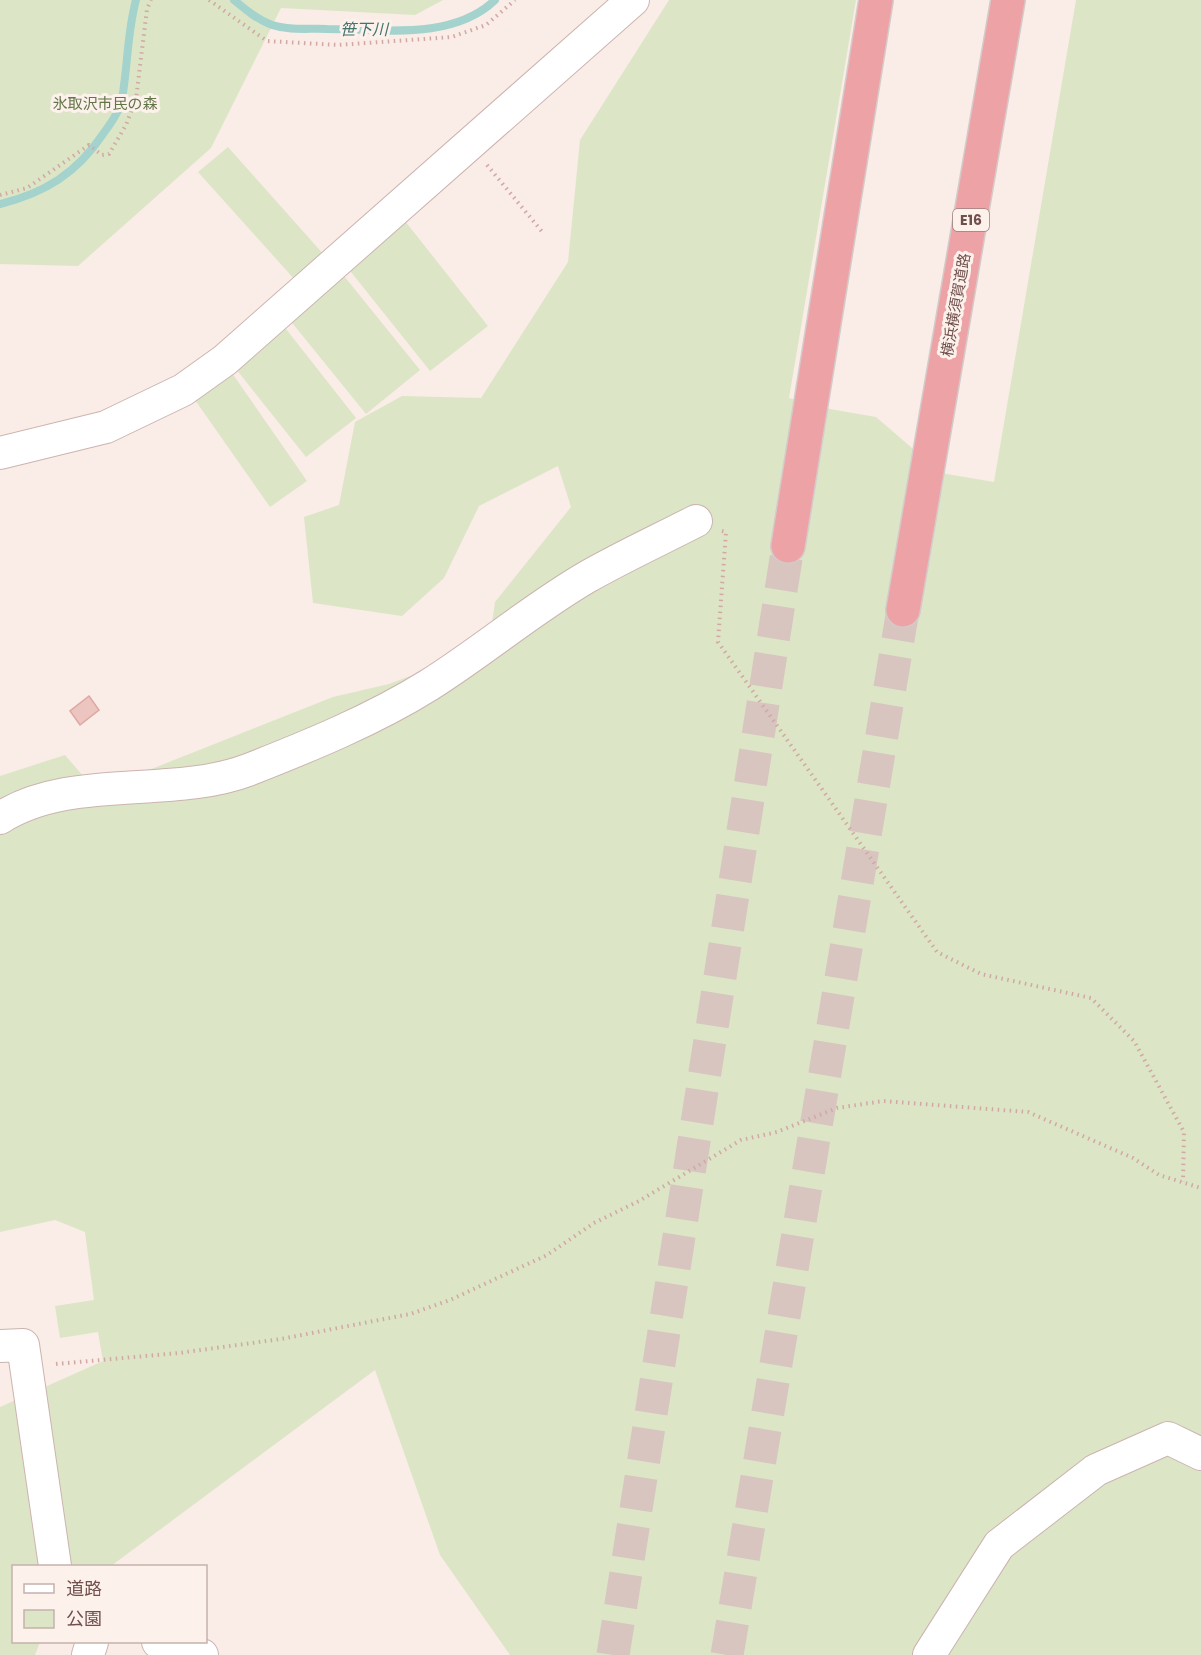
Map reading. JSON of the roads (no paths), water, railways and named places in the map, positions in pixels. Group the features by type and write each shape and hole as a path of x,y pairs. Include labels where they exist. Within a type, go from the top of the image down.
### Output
{"highway":[{"path":"788,546 876,0"},
{"name":"横浜横須賀道路","path":"903,610 1008,0"}],"street":[{"path":"0,453 106,427 183,390 225,360 633,0"},
{"path":"0,818 38,801 96,791 172,786 245,771 338,733 428,686 587,577 696,521"},
{"path":"0,1346 23,1346 56,1565"},
{"path":"929,1655 999,1545 1096,1470 1168,1438 1201,1454"},
{"path":"164,1643 202,1655"}],"waterway":[{"name":"笹下川","path":"0,204 31,194 59,180 93,148 112,122 122,99 136,0"},
{"name":"笹下川","path":"234,0 257,18 279,27 393,31 437,27 458,22 478,13 495,0"}],"tunnel":[{"path":"613,1655 788,546"},
{"path":"727,1655 903,610"}],"park label":[{"name":"氷取沢市民の森","path":"105,104"}]}
